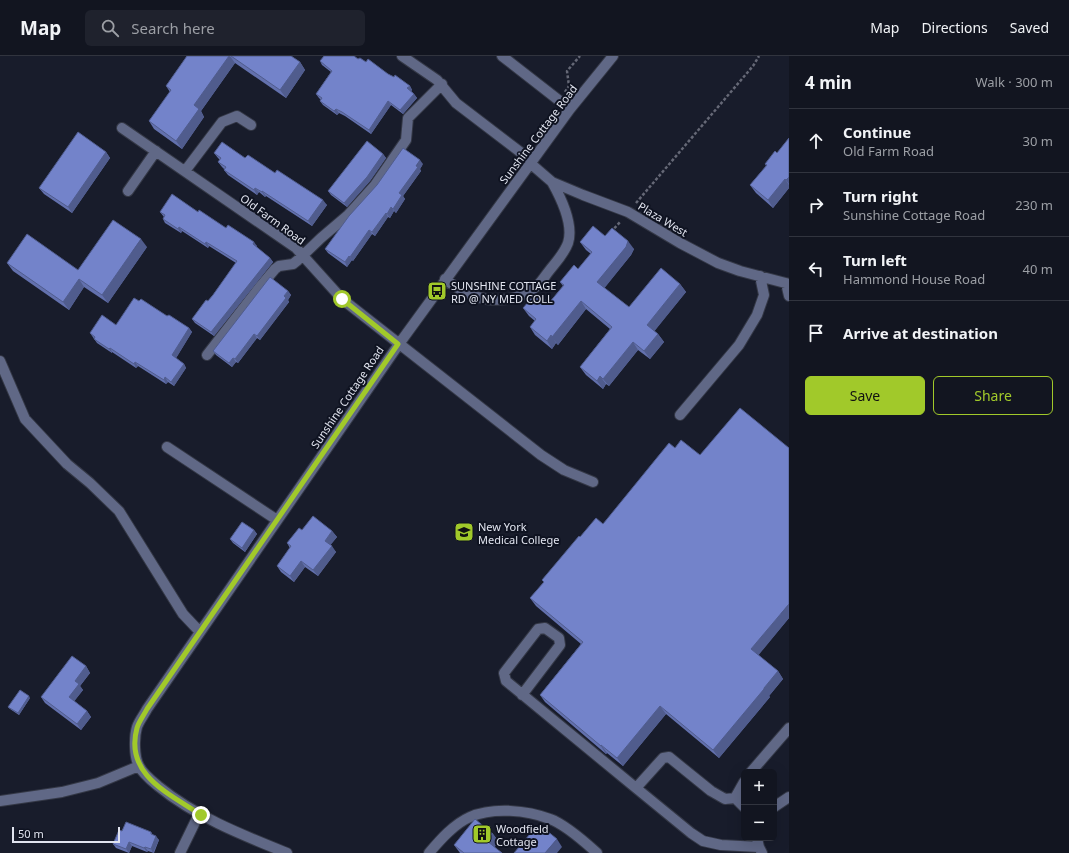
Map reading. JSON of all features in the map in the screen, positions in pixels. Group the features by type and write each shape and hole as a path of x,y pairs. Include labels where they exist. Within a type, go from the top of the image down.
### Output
{"street":[{"name":"Plaza West","path":"402,56 442,84 456,103 531,162 552,182 628,212 680,243 718,263 740,271 787,284"},
{"path":"502,56 570,109"},
{"name":"Sunshine Cottage Road","path":"139,766 135,747 137,728 147,709 398,344 570,109 613,56"},
{"path":"207,355 259,288 276,269 279,266 294,264 348,215 375,185 406,140 408,118 442,84"},
{"path":"186,172 222,122 237,116 251,125"},
{"name":"Old Farm Road","path":"122,128 296,248 342,299 541,455 564,470 593,482"},
{"path":"128,191 156,151"},
{"path":"445,279 460,289 475,296 500,300 514,299 537,286 562,255 569,241 569,227 566,212 559,194 552,182"},
{"path":"680,415 739,345 757,315 764,295 760,276"},
{"path":"787,284 789,296"},
{"path":"0,361 25,419 67,464 90,483 119,511 183,614 200,632"},
{"path":"167,447 277,520"},
{"path":"522,694 560,645 559,638 545,628 538,629 504,673 506,681 691,833 703,840 721,844 759,846"},
{"path":"754,769 789,728"},
{"path":"636,788 663,758 669,757 711,791 725,799 735,798"},
{"path":"0,801 62,792 98,783 139,766 150,780 168,794 199,814 240,834 287,853"},
{"path":"735,798 741,787"},
{"path":"777,805 789,797"},
{"path":"735,798 742,805"},
{"path":"429,853 456,825 471,817 497,810 520,812 551,819 579,838 597,853"},
{"path":"180,853 199,814"}],"path":[{"path":"610,233 753,66 759,56"}],"building":[{"path":"187,56 229,56 194,105 199,109 176,141 149,121 171,90 166,86"},
{"path":"231,56 291,56 300,62 280,90"},
{"path":"324,56 354,56 366,62 368,59 388,74 394,77 395,75 410,86 407,88 414,94 400,110 388,101 369,130 342,112 336,109 334,111 320,101 322,98 316,94 332,71 320,61"},
{"path":"78,132 106,152 68,207 39,188"},
{"path":"789,138 789,177 786,180 785,179 768,200 750,185 767,165 765,164 775,151 777,153"},
{"path":"367,141 383,154 367,177 344,203 328,191"},
{"path":"222,142 245,158 248,155 275,173 277,170 323,200 308,221 262,191 255,188 254,190 224,170 226,167 218,162 221,158 214,153"},
{"path":"403,148 420,160 416,166 418,167 399,193 402,195 393,209 391,207 372,232 369,230 345,262 325,249 349,216 377,185"},
{"path":"172,194 198,212 199,210 226,228 228,225 254,242 253,244 270,258 211,332 192,319 206,300 208,301 213,295 237,261 206,242 205,244 179,227 178,229 163,219 165,215 160,212"},
{"path":"113,220 141,239 102,295 79,279 63,302 7,263 27,234 78,270"},
{"path":"593,226 605,236 612,228 628,241 626,247 597,282 629,307 661,268 680,284 647,325 658,334 644,351 633,342 603,379 600,376 597,381 580,367 612,327 581,301 552,337 551,335 547,341 530,327 536,319 523,308 536,293 549,303 564,285 560,282 574,265 578,269 592,252 580,242"},
{"path":"270,277 288,291 284,296 286,298 257,336 254,334 235,359 233,358 229,363 213,351"},
{"path":"134,298 139,301 141,299 189,328 172,355 184,364 171,382 165,377 164,380 135,362 134,364 110,348 109,349 94,339 95,337 90,333 102,315 116,325"},
{"path":"740,408 789,448 789,604 751,649 778,671 713,750 660,706 617,758 540,695 583,642 530,598 544,582 542,580 596,518 603,524 669,443 675,448 681,440 700,455"},
{"path":"313,516 332,531 325,541 332,546 313,570 301,561 290,576 277,566 291,546 287,543 299,528 302,530"},
{"path":"242,522 254,530 242,548 230,539"},
{"path":"72,656 86,666 75,681 79,684 69,697 87,711 77,724 41,697"},
{"path":"20,690 29,696 18,713 8,707"},
{"path":"475,819 493,834 487,841 502,853 464,853 454,845"},
{"path":"126,822 151,832 151,834 156,836 151,849 129,842 126,849 113,844 119,830 122,831"},
{"path":"541,826 557,839 545,853 514,853 535,828 537,830"}],"place":[{"name":"SUNSHINE COTTAGE RD @ NY MED COLL","path":"437,291"},
{"name":"New York Medical College","path":"464,532"},
{"name":"Woodfield Cottage","path":"482,834"}],"route":[{"path":"201,815 168,794 150,780 139,766 135,747 137,728 147,709 398,344 342,299"}]}
